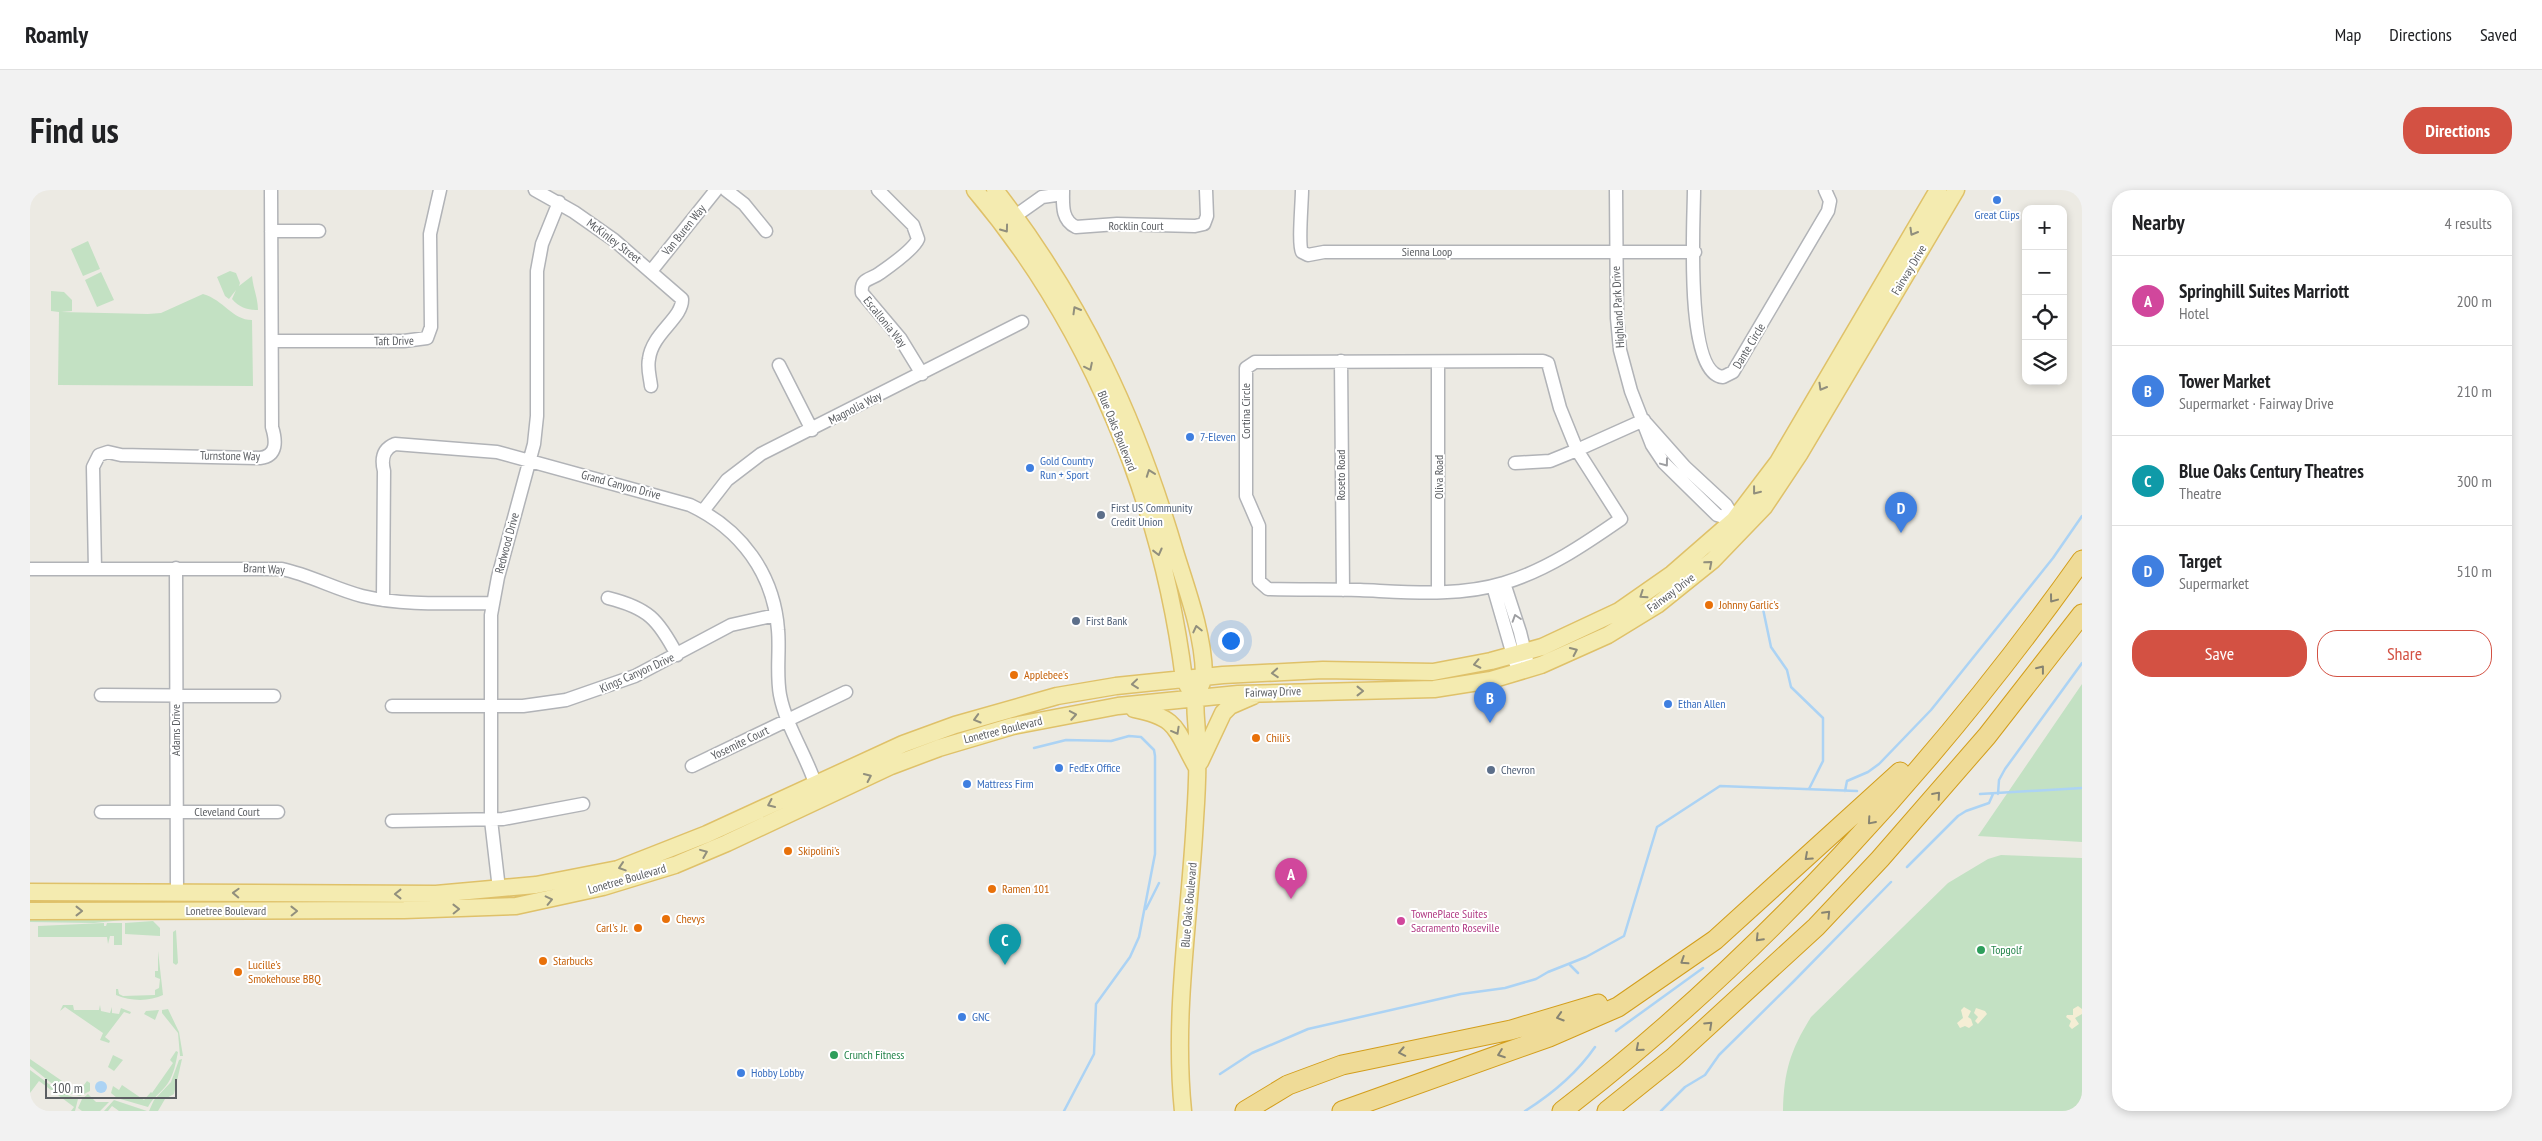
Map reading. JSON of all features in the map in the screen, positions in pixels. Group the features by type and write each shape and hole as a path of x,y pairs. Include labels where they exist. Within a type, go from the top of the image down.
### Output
{"highway":[{"path":"1562,1111 1626,1059 1738,960 1856,837 1960,718 2019,645 2082,560"},
{"path":"1607,1111 1673,1058 1816,927 1880,859 1987,736 2082,614"},
{"path":"1342,1111 1583,1023 1618,1007 1654,980 1716,940 1960,718"},
{"path":"1245,1111 1288,1084 1342,1065 1545,1021 1610,1000 1654,980"},
{"path":"1627,1111 1673,1058"}],"main road":[{"name":"Blue Oaks Boulevard","path":"975,190 1016,243 1056,306 1110,411 1130,459 1152,526 1168,591 1184,679 1196,698"},
{"name":"Blue Oaks Boulevard","path":"995,190 1052,270 1085,326 1130,419 1154,484 1192,609 1204,677 1196,698 1198,768 1193,863 1179,1026 1179,1070 1183,1111"},
{"name":"Fairway Drive","path":"1196,698 1258,693 1434,689 1523,671 1587,645 1635,619 1685,584 1738,525 1778,462 1938,190"},
{"name":"Fairway Drive","path":"1204,677 1324,670 1420,673 1467,666 1519,654 1570,636 1619,611 1738,525 1773,496 1842,384 1956,190"},
{"path":"1842,384 1842,370 1881,301 1893,267"},
{"name":"Lonetree Boulevard","path":"30,911 501,908 546,900 603,887 665,868 727,843 903,744 1033,702 1116,686 1204,677"},
{"path":"1198,768 1223,713 1230,706 1258,693"},
{"name":"Lonetree Boulevard","path":"33,895 177,893 427,894 536,885 618,869 819,790 980,734 1118,706 1196,698"},
{"path":"1118,706 1167,718 1175,727 1198,768"},
{"path":"499,889 501,908"},
{"path":"176,911 177,893"}],"street":[{"name":"Turnstone Way","path":"95,569 93,467 99,455 108,452 121,455 260,458 271,454 275,444 272,427 271,190"},
{"name":"Taft Drive","path":"272,340 404,341 427,338 431,327 430,234 440,190"},
{"name":"McKinley Street","path":"535,190 559,202 608,235 680,295 682,304 679,312 663,329 651,349 648,369 651,386"},
{"name":"Van Buren Way","path":"652,270 716,190"},
{"path":"726,190 744,204 766,231"},
{"name":"Escallonia Way","path":"878,190 913,225 918,239 912,249 878,275 868,278 863,283 862,293 900,338 922,374"},
{"name":"Rocklin Court","path":"1063,192 1064,214 1071,224 1076,227 1117,224 1195,226 1204,224 1207,216 1206,190"},
{"name":"Sienna Loop","path":"1302,190 1302,229 1299,246 1302,252 1308,255 1324,252 1616,253"},
{"name":"Highland Park Drive","path":"1616,190 1616,253 1620,350 1627,378 1652,445 1675,476 1717,516 1738,525"},
{"name":"Dante Circle","path":"1694,190 1695,321 1698,340 1711,372 1717,377 1726,377 1733,372 1828,211 1830,201 1825,190"},
{"path":"1015,216 1042,197 1063,192"},
{"name":"Redwood Drive","path":"499,889 491,820 490,635 492,603 530,460 536,423 537,271 542,244 559,202"},
{"path":"271,231 320,231"},
{"path":"1616,253 1694,252"},
{"name":"Magnolia Way","path":"703,511 717,490 738,469 761,454 812,430 1022,322"},
{"name":"Roseto Road","path":"1341,361 1343,590"},
{"name":"Cortina Circle","path":"1543,361 1548,363 1560,408 1577,450 1621,518 1583,545 1538,569 1499,584 1438,592 1404,594 1343,590 1268,589 1259,581 1259,526 1246,496 1246,368 1256,362 1438,362 1543,361"},
{"name":"Oliva Road","path":"1438,362 1438,592"},
{"path":"780,365 812,430"},
{"path":"1515,464 1550,461 1644,420"},
{"name":"Grand Canyon Drive","path":"383,600 384,471 382,459 387,448 398,443 409,446 467,448 530,460 662,496 703,511 732,532 751,554 767,581 776,615 779,685 787,720 819,790"},
{"name":"Adams Drive","path":"176,568 177,893"},
{"name":"Brant Way","path":"30,569 282,569 311,576 362,596 383,600 492,603"},
{"path":"1499,584 1523,671"},
{"path":"608,598 634,604 648,614 660,628 677,655"},
{"name":"Kings Canyon Drive","path":"392,706 536,705 566,700 635,676 731,625 776,615"},
{"name":"Yosemite Court","path":"692,766 846,692"},
{"path":"101,695 274,696"},
{"path":"392,821 491,820 583,804"},
{"name":"Cleveland Court","path":"101,812 278,812"}],"green space":[{"path":"88,241 100,269 83,276 71,249"},
{"path":"230,271 236,273 240,283 239,286 252,276 258,310 250,310 238,305 232,299 236,290 229,299 225,296 217,277"},
{"path":"101,272 114,300 97,307 85,280"},
{"path":"51,291 64,292 72,300 72,311 61,312 161,313 203,294 210,297 239,317 252,320 253,386 58,385 59,312 51,311"},
{"path":"2082,684 2082,842 1978,836"},
{"name":"Topgolf","path":"2001,855 2082,858 2082,1111 1783,1111 1785,1084 1793,1051 1811,1017 1948,883 1988,859"},
{"path":"30,918 142,918 94,923 30,922"},
{"path":"153,921 160,928 160,936 125,934 125,923"},
{"path":"104,923 104,926 106,926 107,923 122,923 122,945 114,945 114,936 110,936 108,944 107,937 38,937 38,926"},
{"path":"176,930 178,963 176,965 173,963 173,932"},
{"path":"158,951 163,995 153,999 141,1000 128,999 116,995 116,989 118,989 119,994 123,996 155,995 155,990 159,988 160,979 155,977 155,971 158,971"},
{"path":"63,1005 73,1005 74,1010 99,1010 100,1005 101,1011 110,1013 112,1007 112,1013 119,1014 121,1008 131,1012 130,1014 124,1012 105,1037 110,1041 109,1043 100,1040 103,1033 65,1007 60,1011"},
{"path":"168,1009 179,1032 183,1056 180,1056 178,1033 162,1013 162,1010"},
{"path":"159,1010 155,1020 144,1014 146,1011"},
{"path":"176,1051 178,1052 170,1079 148,1107 117,1098 111,1093 113,1086 119,1090 122,1085 144,1100 152,1093 173,1063 170,1060"},
{"path":"113,1055 123,1060 114,1071 108,1067"},
{"path":"30,1059 65,1083 60,1090 30,1066"},
{"path":"182,1059 174,1094 165,1099 158,1111 149,1111 154,1100 171,1082 179,1060"},
{"path":"30,1070 57,1090 55,1093 39,1081 30,1093"},
{"path":"87,1081 90,1083 90,1091 80,1096 62,1091 66,1086 77,1094"},
{"path":"60,1092 78,1099 75,1111 71,1111 74,1107 58,1095"},
{"path":"88,1094 96,1102 109,1102 100,1111 82,1111 78,1108 82,1099"},
{"path":"114,1100 147,1111 119,1111 112,1106 108,1111 104,1111"}],"sand":[{"path":"2078,1006 2082,1009 2082,1014 2075,1018 2079,1024 2072,1029 2069,1026 2071,1021 2066,1017 2067,1015 2073,1015 2073,1009"},
{"path":"1964,1007 1971,1011 1968,1017 1973,1025 1969,1028 1965,1026 1960,1028 1957,1023 1963,1018 1961,1010"},
{"path":"1976,1008 1985,1011 1987,1014 1978,1024 1975,1021 1978,1017 1974,1013"}],"water":[{"path":"99,1081 103,1081 107,1087 103,1093 99,1093 95,1089 95,1085"}],"waterway":[{"path":"1845,791 1847,781 1868,772 1879,764 1931,710 2053,558 2082,516"},
{"path":"1763,609 1771,647 1787,670 1791,687 1823,718 1823,761 1809,789"},
{"path":"1998,794 1999,780 2005,769 2082,663"},
{"path":"1034,748 1066,740 1111,741 1129,736 1141,737 1154,750 1155,756 1155,854 1139,937 1130,957 1096,1004 1094,1054 1064,1111"},
{"path":"1220,1074 1252,1053 1308,1029 1461,994 1505,988 1536,979 1548,972 1586,957 1624,936 1657,827 1720,786 1857,791"},
{"path":"1980,794 2082,788"},
{"path":"1907,867 1958,816 1966,811 1989,803 1993,794"},
{"path":"1661,1111 1685,1087 1705,1075 1719,1055 1891,882"},
{"path":"1146,909 1159,883"},
{"path":"1570,965 1578,973"},
{"path":"1616,1031 1703,968"},
{"path":"1525,1111 1563,1082 1580,1066 1595,1047"}],"place":[{"name":"Great Clips","path":"1997,200"},
{"name":"7-Eleven","path":"1190,437"},
{"name":"Gold Country Run + Sport","path":"1030,468"},
{"name":"First US Community Credit Union","path":"1101,515"},
{"name":"Target","path":"1901,533"},
{"name":"Johnny Garlic's","path":"1709,605"},
{"name":"First Bank","path":"1076,621"},
{"name":"Applebee's","path":"1014,675"},
{"name":"Ethan Allen","path":"1668,704"},
{"name":"Tower Market","path":"1490,723"},
{"name":"Chili's","path":"1256,738"},
{"name":"FedEx Office","path":"1059,768"},
{"name":"Chevron","path":"1491,770"},
{"name":"Mattress Firm","path":"967,784"},
{"name":"Skipolini's","path":"788,851"},
{"name":"Ramen 101","path":"992,889"},
{"name":"Springhill Suites Marriott","path":"1291,899"},
{"name":"Chevys","path":"666,919"},
{"name":"TownePlace Suites Sacramento Roseville","path":"1401,921"},
{"name":"Carl's Jr.","path":"638,928"},
{"name":"Topgolf","path":"1981,950"},
{"name":"Starbucks","path":"543,961"},
{"name":"Blue Oaks Century Theatres","path":"1005,965"},
{"name":"Lucille's Smokehouse BBQ","path":"238,972"},
{"name":"GNC","path":"962,1017"},
{"name":"Crunch Fitness","path":"834,1055"},
{"name":"Hobby Lobby","path":"741,1073"}]}
